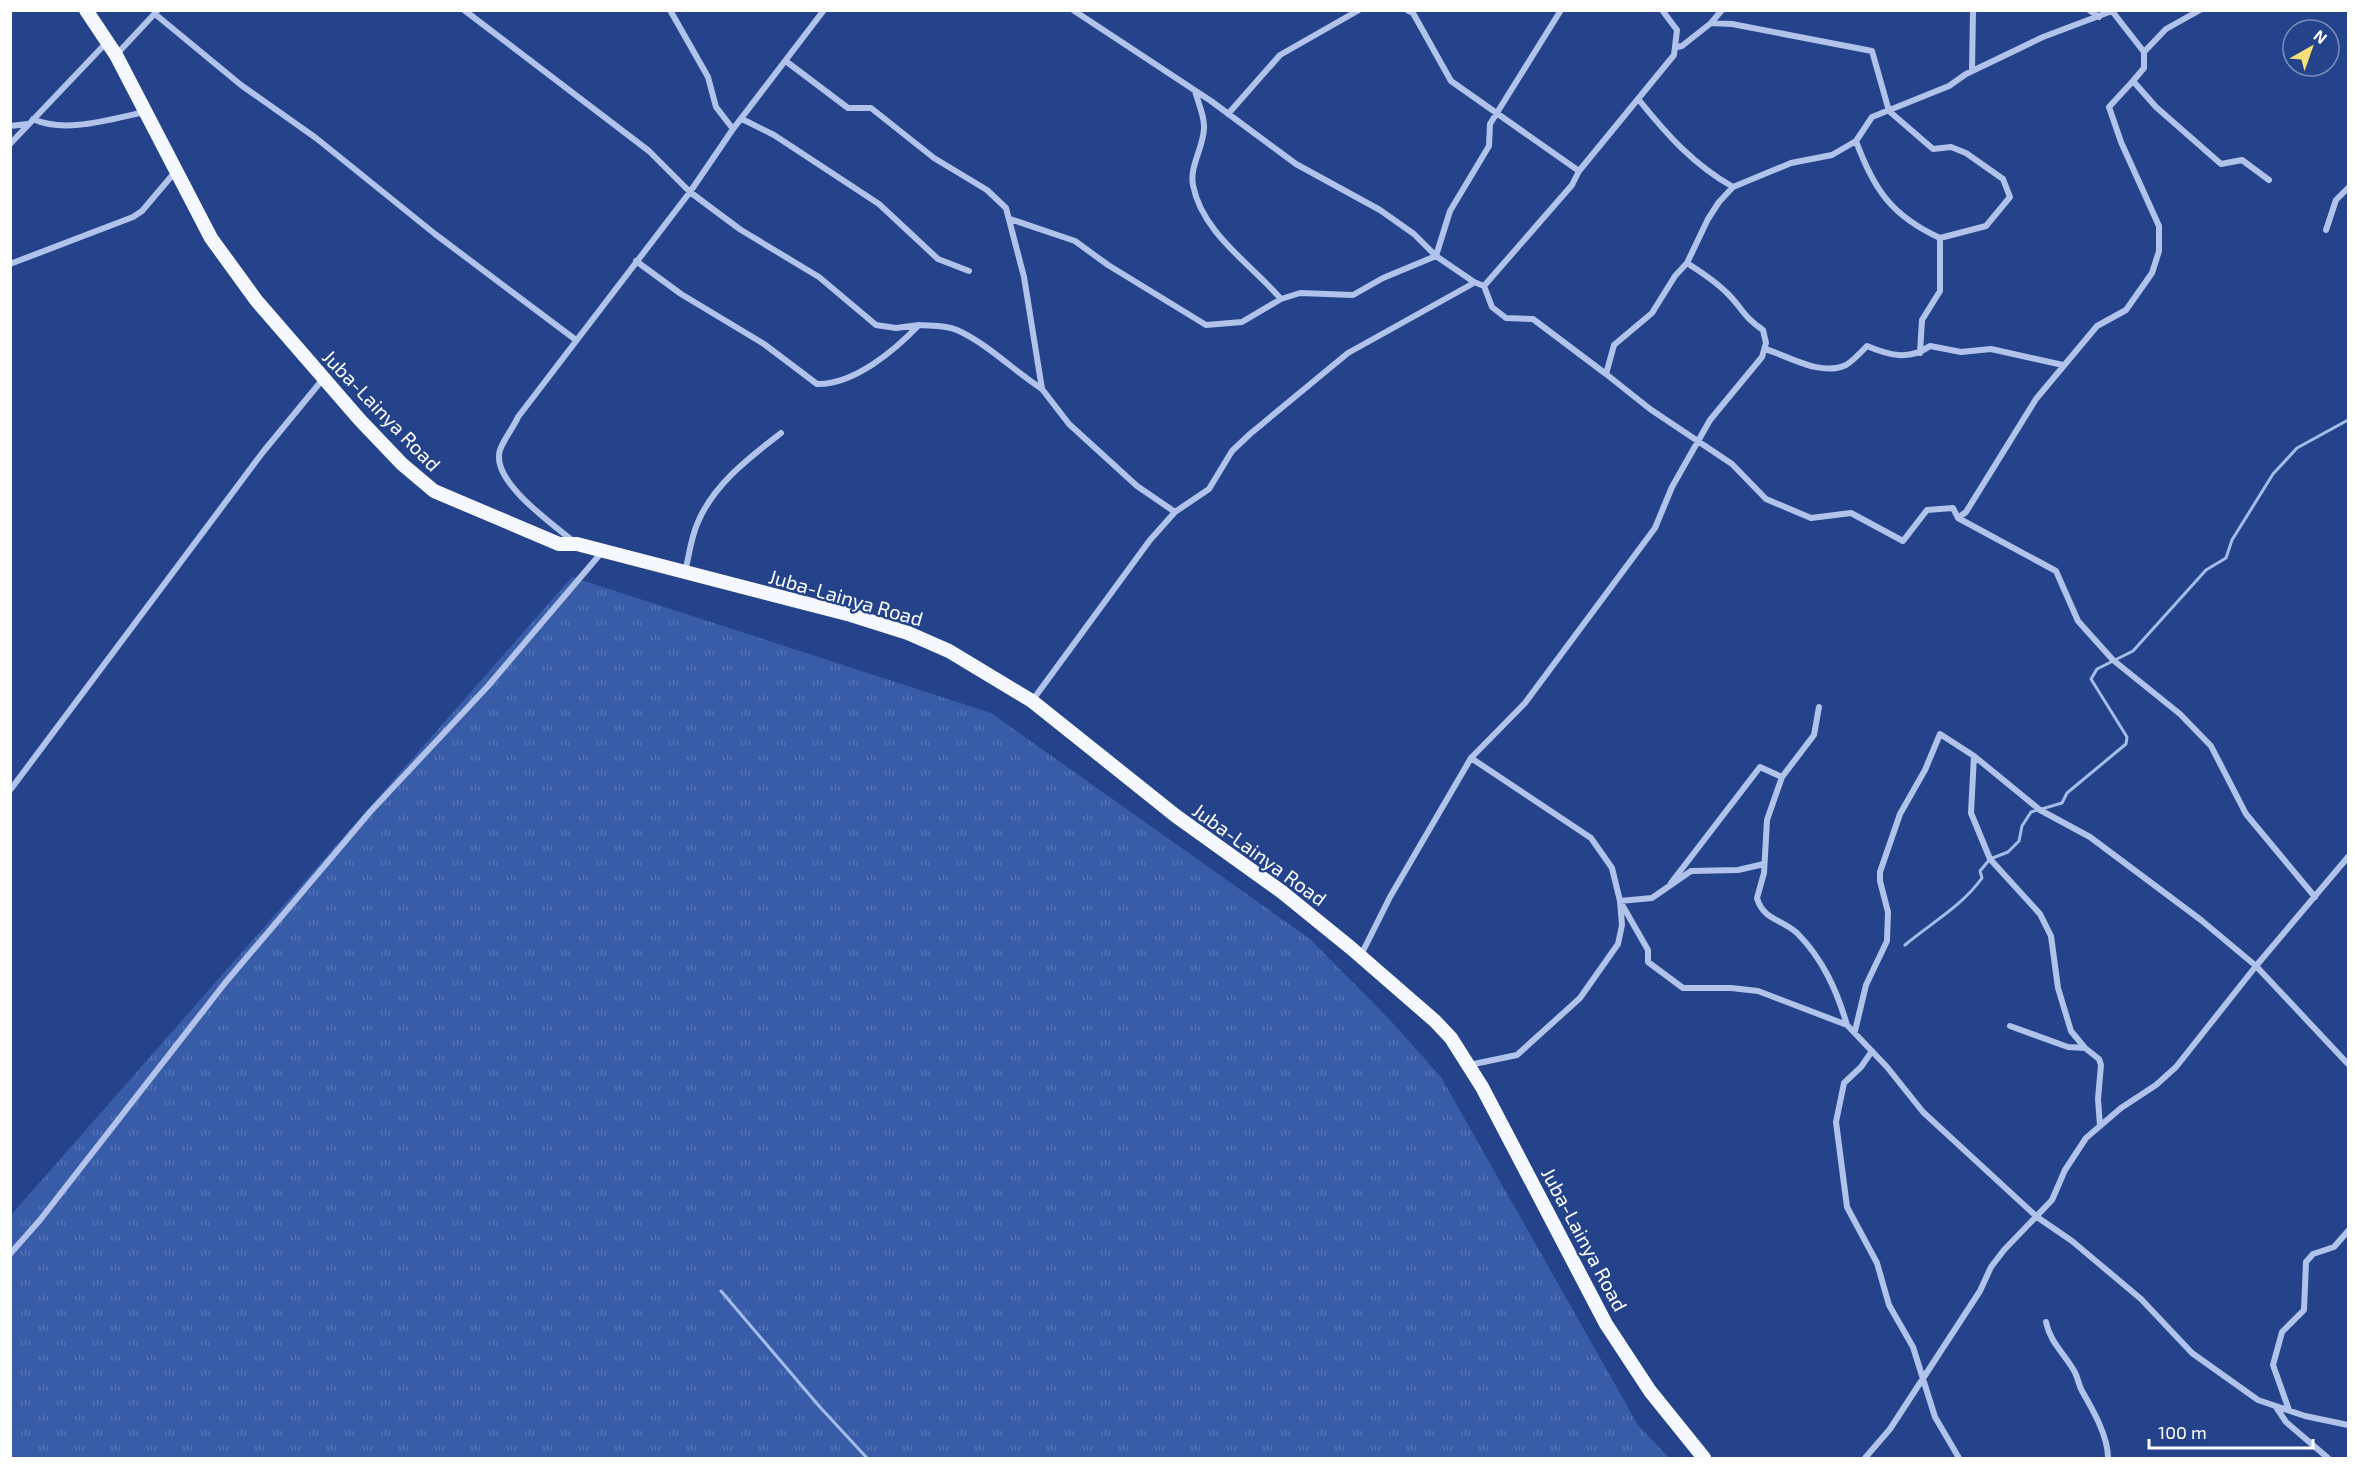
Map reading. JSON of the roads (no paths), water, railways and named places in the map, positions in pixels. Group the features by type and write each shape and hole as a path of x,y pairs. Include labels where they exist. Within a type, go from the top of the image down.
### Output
{"main road":[{"name":"Juba-Lainya Road","path":"86,10 108,41 211,238 234,272 323,378 402,464 434,491 530,534 559,544 577,544 851,615 908,633 948,651 1032,701 1176,816 1282,892 1361,955 1435,1021 1451,1038 1469,1065 1606,1324 1650,1391 1704,1458"}],"street":[{"path":"464,10 649,151 690,192 741,230 819,278 876,325 886,328 919,325 955,329 983,345 1014,371 1042,389 1069,424 1137,486 1175,512"},
{"path":"670,10 708,77 716,107 733,129"},
{"path":"577,544 528,503 506,477 500,465 500,452 518,417 690,192 733,129 787,62 824,10"},
{"path":"1073,10 1195,91 1296,164 1380,210 1414,234 1436,256 1474,282 1484,286 1492,307 1506,318 1533,319 1698,444 1732,464 1766,499 1811,518 1851,513 1903,541 1927,510 1953,508 1958,518 2056,571 2078,621 2113,660 2180,714 2211,746 2246,814 2315,897"},
{"path":"1228,114 1280,55 1359,10"},
{"path":"1407,10 1413,13 1451,81 1580,171"},
{"path":"1436,256 1450,211 1489,146 1487,134 1497,113 1561,10"},
{"path":"1484,286 1572,185 1580,171 1674,55 1677,47 1677,30 1662,10"},
{"path":"1677,47 1682,46 1711,23 1722,10"},
{"path":"1972,71 1973,10"},
{"path":"2089,10 2099,17"},
{"path":"1606,374 1614,345 1652,313 1675,276 1687,263 1708,219 1733,187 1791,163 1832,155 1856,141 1872,117 1948,86 1972,71 2043,37 2112,10 2144,52 2144,68 2109,107 2121,142 2159,226 2159,251 2152,273 2126,310 2097,326 2036,399 1966,512 1958,518"},
{"path":"2144,52 2166,29 2200,10"},
{"path":"116,56 156,12 241,85 316,138 435,234 576,340"},
{"path":"1711,23 1732,24 1872,51 1889,111 1933,149 1951,147 1966,153 2003,179 2010,197 1986,226 1940,238 1912,225 1888,201 1868,174 1856,141"},
{"path":"10,144 108,41"},
{"path":"787,62 848,108 871,108 934,158 987,190 1006,208 1024,277 1042,389"},
{"path":"2133,81 2156,107 2197,146 2221,164 2242,160 2269,180"},
{"path":"1195,91 1204,126 1192,183 1204,216 1225,243 1258,273 1281,299"},
{"path":"1639,100 1670,138 1707,173 1733,187"},
{"path":"10,126 31,121 51,126 69,127 146,112"},
{"path":"742,118 879,204 938,259 969,271"},
{"path":"10,264 133,218 142,211 176,171"},
{"path":"2326,230 2336,200 2349,189"},
{"path":"1010,219 1075,241 1108,265 1206,325 1242,322 1281,299 1300,293 1353,295 1383,278 1436,256"},
{"path":"1920,354 1922,320 1940,291 1940,238"},
{"path":"636,261 681,294 764,344 817,384 838,381 880,360 919,325"},
{"path":"1361,955 1390,897 1471,758 1525,704 1655,528 1672,487 1710,420 1753,370 1765,349 1763,330 1747,319 1721,288 1687,263"},
{"path":"1032,701 1150,540 1175,512 1209,489 1232,451 1348,353 1472,284"},
{"path":"1765,349 1817,368 1845,365 1867,346 1891,356 1920,354 1930,346 1961,352 1991,348 2063,365"},
{"path":"11,789 262,452 323,378"},
{"path":"685,573 696,527 710,503 745,461 781,433"},
{"path":"10,1254 40,1220 225,984 363,821 488,686 603,552"},
{"path":"1819,707 1814,735 1782,777 1767,820 1764,864 1757,898 1760,908 1771,919 1791,928 1813,953 1835,986 1847,1025"},
{"path":"1855,1031 1866,985 1887,941 1888,912 1880,872 1900,814 1925,770 1940,734 1974,756 2040,810 2090,837 2153,883 2256,966 2349,1064"},
{"path":"1974,756 1971,813 1990,859 2040,914 2051,936 2061,1001 2072,1030 2085,1048 2100,1059 2098,1099 2100,1126"},
{"path":"1469,1065 1517,1055 1580,998 1618,944 1622,926 1620,901 1612,868 1591,838 1471,758"},
{"path":"1667,888 1760,767 1782,777"},
{"path":"1865,1458 1890,1429 1980,1291 1991,1267 2023,1229 2052,1200 2070,1161 2086,1138 2121,1108 2156,1086 2176,1067 2256,966 2349,857"},
{"path":"1620,901 1652,898 1691,871 1738,870 1764,864"},
{"path":"1620,901 1648,950 1648,962 1683,988 1731,988 1758,991 1847,1025 1855,1031 1923,1112 2037,1217 2072,1241 2141,1299 2192,1353 2245,1391 2276,1407 2349,1425"},
{"path":"2010,1026 2068,1047 2085,1048"},
{"path":"1872,1051 1861,1067 1844,1083 1836,1122 1847,1207 1877,1263 1889,1305 1913,1347 1935,1417 1959,1458"},
{"path":"2289,1410 2273,1365 2279,1337 2304,1310 2306,1262 2313,1254 2334,1247 2349,1231"},
{"path":"2046,1322 2049,1337 2072,1366 2082,1392 2089,1400 2098,1427 2107,1441 2108,1458"},
{"path":"2276,1407 2286,1422 2328,1458"}],"waterway":[{"path":"1905,945 1946,914 1974,888 1982,878 1980,871 1990,859 2008,852 2019,841 2022,826 2031,812 2062,803 2067,793 2126,744 2127,737 2091,679 2097,669 2133,651 2206,570 2226,558 2232,540 2273,474 2297,448 2348,420"},
{"path":"721,1291 819,1406 867,1458"}]}
